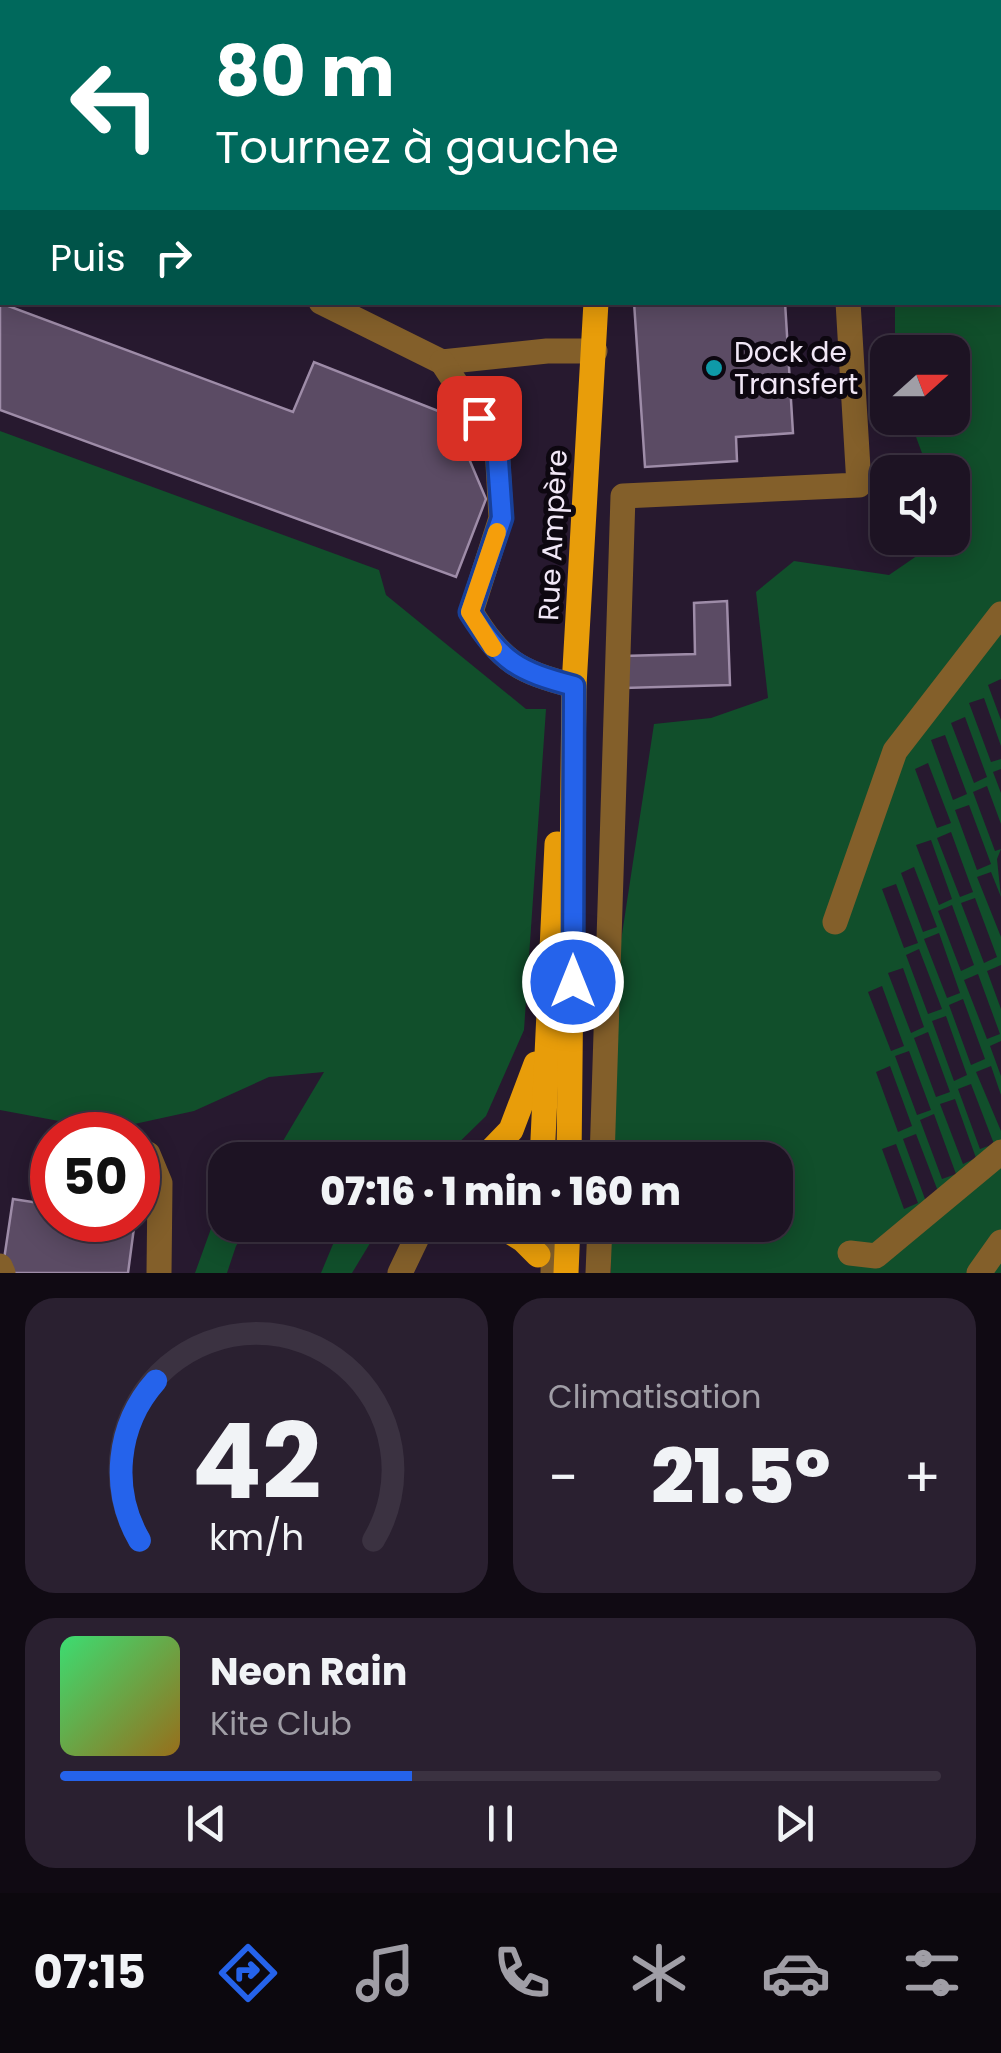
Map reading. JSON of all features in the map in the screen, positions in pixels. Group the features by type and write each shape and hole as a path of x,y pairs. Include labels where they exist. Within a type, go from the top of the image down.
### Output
{"main road":[{"name":"Rue Ampère","path":"570,1142 574,686 596,305"},
{"name":"Rue Ampère","path":"543,1142 558,824 572,770"},
{"path":"499,1142 511,1130 529,1090 548,1026"},
{"path":"525,1242 543,1267"},
{"path":"540,1242 543,1267"},
{"path":"566,1273 567,1242"}],"street":[{"path":"327,305 442,362 497,446 502,518 470,612 494,648 530,675 574,686"},
{"path":"603,1142 623,496 859,485 848,305"},
{"path":"442,362 547,351 595,351"},
{"path":"834,922 894,751 1001,614"},
{"path":"567,1142 570,1131"},
{"path":"850,1253 876,1256 1001,1152"},
{"path":"159,1242 159,1273"},
{"path":"400,1273 416,1242"},
{"path":"543,1267 550,1242"},
{"path":"598,1273 599,1242"},
{"path":"979,1273 1001,1242"},
{"path":"0,1266 2,1273"}],"green space":[{"path":"895,305 1001,305 1001,679 988,685 1001,720 1001,746 984,698 969,703 991,762 1001,759 1001,769 993,772 1001,793 1001,824 987,786 973,792 995,851 1001,849 997,859 1001,897 991,872 977,877 1001,937 1001,965 987,971 1001,1009 1001,1041 990,1046 1001,1076 1001,1095 991,1066 976,1072 1001,1131 1001,1273 611,1273 611,1242 793,1242 793,1142 611,1142 612,1000 654,724 711,718 768,698 756,592 794,561 889,575 918,555 970,555 970,455 923,455 915,435 970,435 970,335 895,335","holes":["965,717 987,777 974,783 951,723","945,735 967,794 953,800 931,740","928,763 951,823 937,828 915,769","969,805 991,864 977,870 955,810","951,832 973,892 960,897 937,838","931,840 952,899 939,905 916,845","914,867 937,927 923,932 901,873","896,884 918,943 904,948 882,889","975,898 997,957 984,963 961,903","952,905 974,965 961,971 938,911","939,933 960,993 947,998 924,939","919,949 942,1009 928,1014 906,955","903,968 924,1027 911,1033 888,973","978,974 1000,1034 987,1039 964,980","882,986 904,1046 891,1051 868,992","963,999 985,1059 971,1065 949,1005","946,1016 967,1075 954,1081 932,1021","928,1032 950,1092 936,1097 914,1038","909,1051 931,1110 917,1115 895,1056","890,1066 912,1126 898,1132 876,1072","971,1084 994,1144 980,1149 958,1089","955,1099 976,1158 963,1164 940,1104","934,1114 956,1174 942,1179 920,1120","916,1134 939,1194 925,1199 903,1139","896,1144 918,1203 904,1209 882,1149"]},
{"path":"0,431 379,570 386,595 526,709 546,709 524,1030 486,1116 459,1142 282,1142 324,1072 269,1077 194,1111 160,1118 160,1112 30,1112 30,1116 0,1110"},
{"path":"208,1237 208,1242 239,1242 227,1273 195,1273"},
{"path":"334,1242 371,1242 352,1273 321,1273"}],"building":[{"path":"0,305 5,305 293,412 314,362 451,416 486,499 456,577 0,410"},
{"name":"Dock de Transfert","path":"634,305 785,305 793,433 736,437 737,461 645,467"},
{"path":"727,601 730,685 624,688 623,656 695,654 694,603"},
{"path":"13,1199 30,1202 30,1242 132,1242 128,1273 2,1273"}],"slow traffic":[{"path":"493,648 470,612 497,532"}],"place":[{"name":"Dock de Transfert","path":"714,368"}],"route":[{"path":"479,418 497,446 502,518 470,612 494,648 530,675 574,686 573,982"}]}
